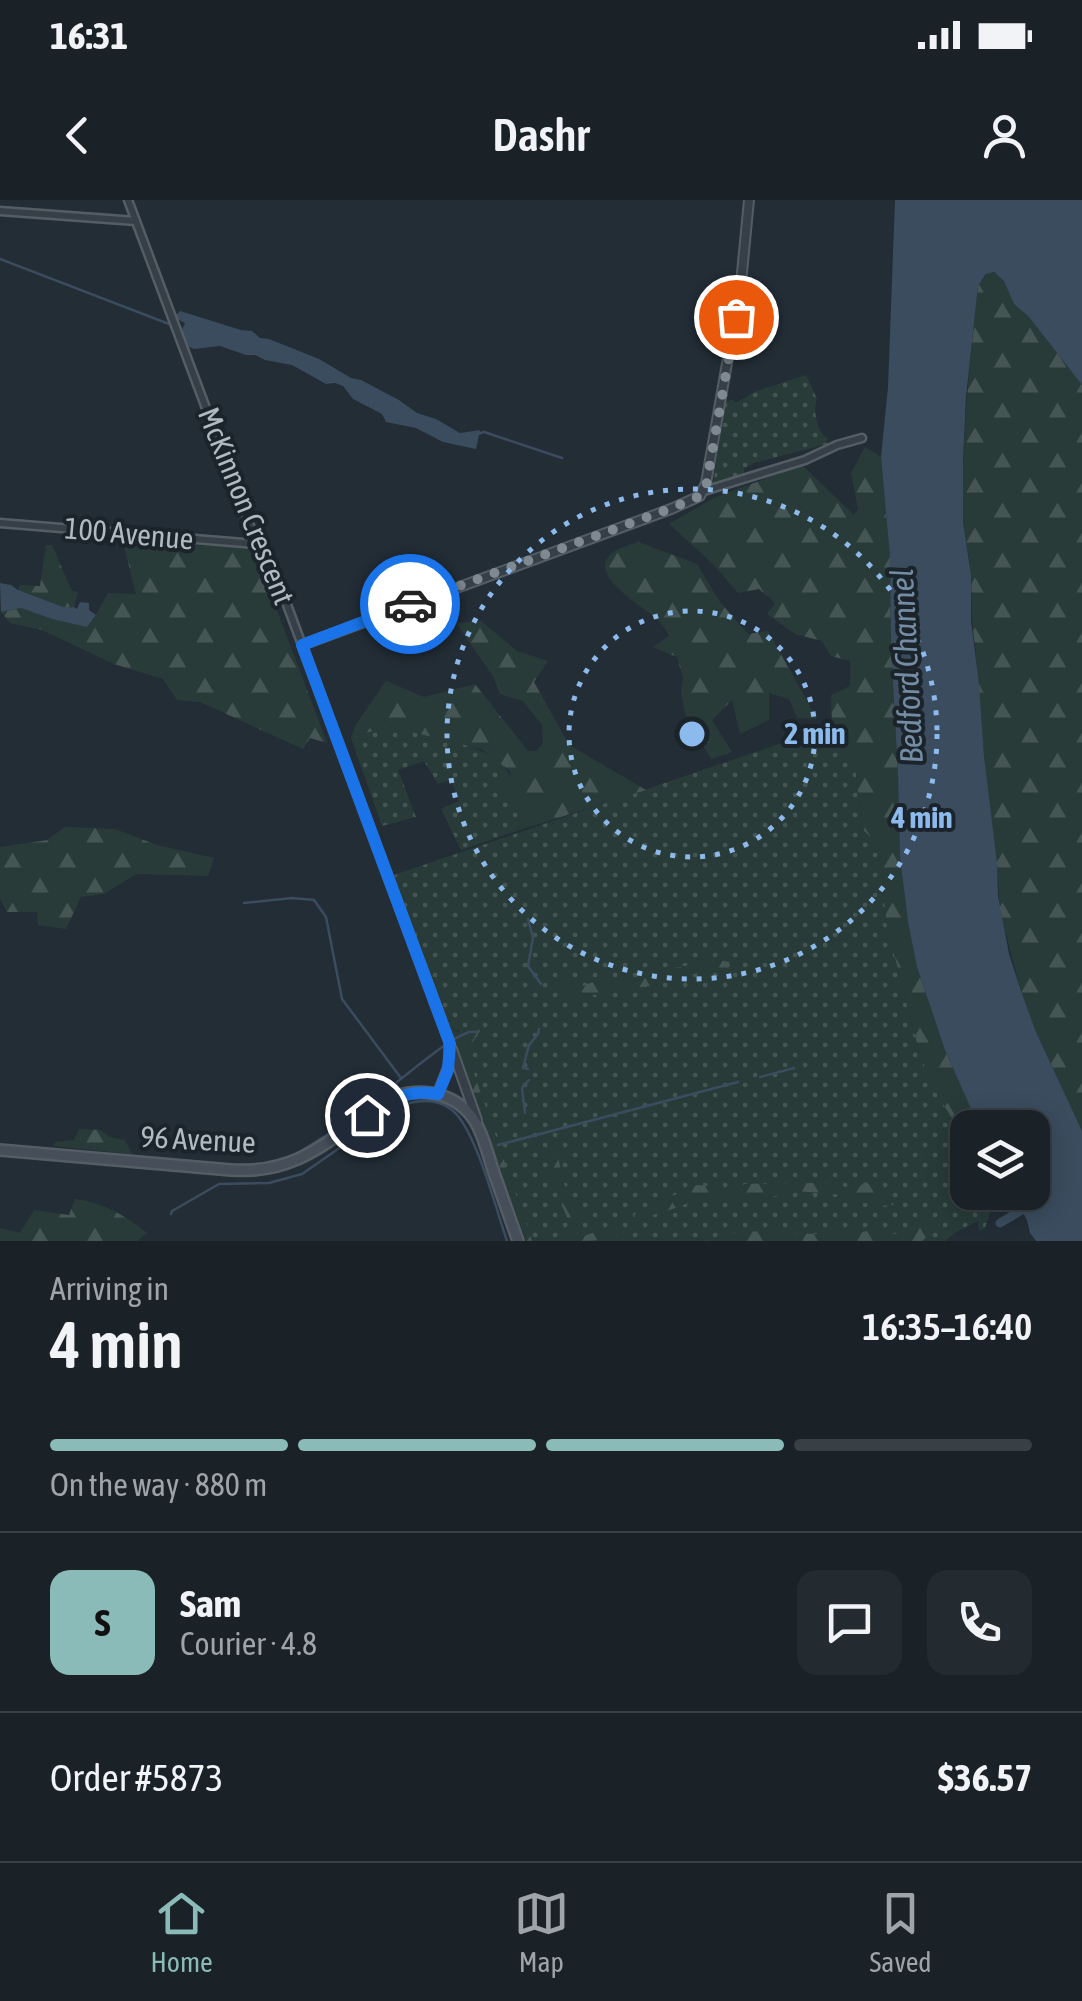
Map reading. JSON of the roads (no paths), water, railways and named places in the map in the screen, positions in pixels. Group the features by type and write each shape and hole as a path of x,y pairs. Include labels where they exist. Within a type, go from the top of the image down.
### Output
{"main road":[{"path":"438,1094 461,1106 478,1126 518,1241"},
{"name":"96 Avenue","path":"0,1150 232,1170 266,1169 309,1155 396,1096 438,1094"}],"street":[{"name":"McKinnon Crescent","path":"128,200 258,544 283,594 478,1126"},
{"path":"704,491 741,283 749,200"},
{"path":"0,211 136,221"},
{"path":"302,645 672,508 704,491 862,438"},
{"name":"100 Avenue","path":"0,523 258,544"},
{"path":"438,1094 448,1070 450,1044"}],"water":[{"name":"Bedford Channel","path":"895,200 1082,200 1082,385 1029,317 1014,304 1004,281 994,272 986,274 978,286 966,397 963,522 971,575 971,621 998,896 1021,991 1082,1131 1082,1241 1036,1241 1030,1233 1021,1210 1050,1210 1050,1110 971,1110 945,1050 917,967 900,857 890,557 881,457 888,387"},
{"path":"180,311 252,331 260,338 319,359 460,433 480,430 476,449 386,422 382,414 353,399 343,386 326,384 292,365 220,346 187,346 182,330 185,323 176,315"},
{"path":"0,583 66,608 77,609 80,602 89,603 89,610 96,615 87,627 21,608 1,612"}],"waterway":[{"path":"0,259 169,324"},
{"path":"478,434 484,432 562,458"},
{"path":"244,903 314,900 326,917 342,999 401,1078"},
{"path":"528,919 533,938 528,966 541,984"},
{"path":"528,1069 523,1068 529,1045 539,1029"},
{"path":"454,1039 477,1032"},
{"path":"343,1124 445,1045"},
{"path":"760,1077 794,1068"},
{"path":"525,1113 522,1088 529,1080"},
{"path":"498,1145 738,1082"},
{"path":"171,1214 219,1184 269,1183 302,1174 400,1106 427,1101 440,1103 461,1120 484,1171 507,1241"},
{"path":"298,1153 336,1129"},
{"path":"1000,1223 1022,1210"}]}
